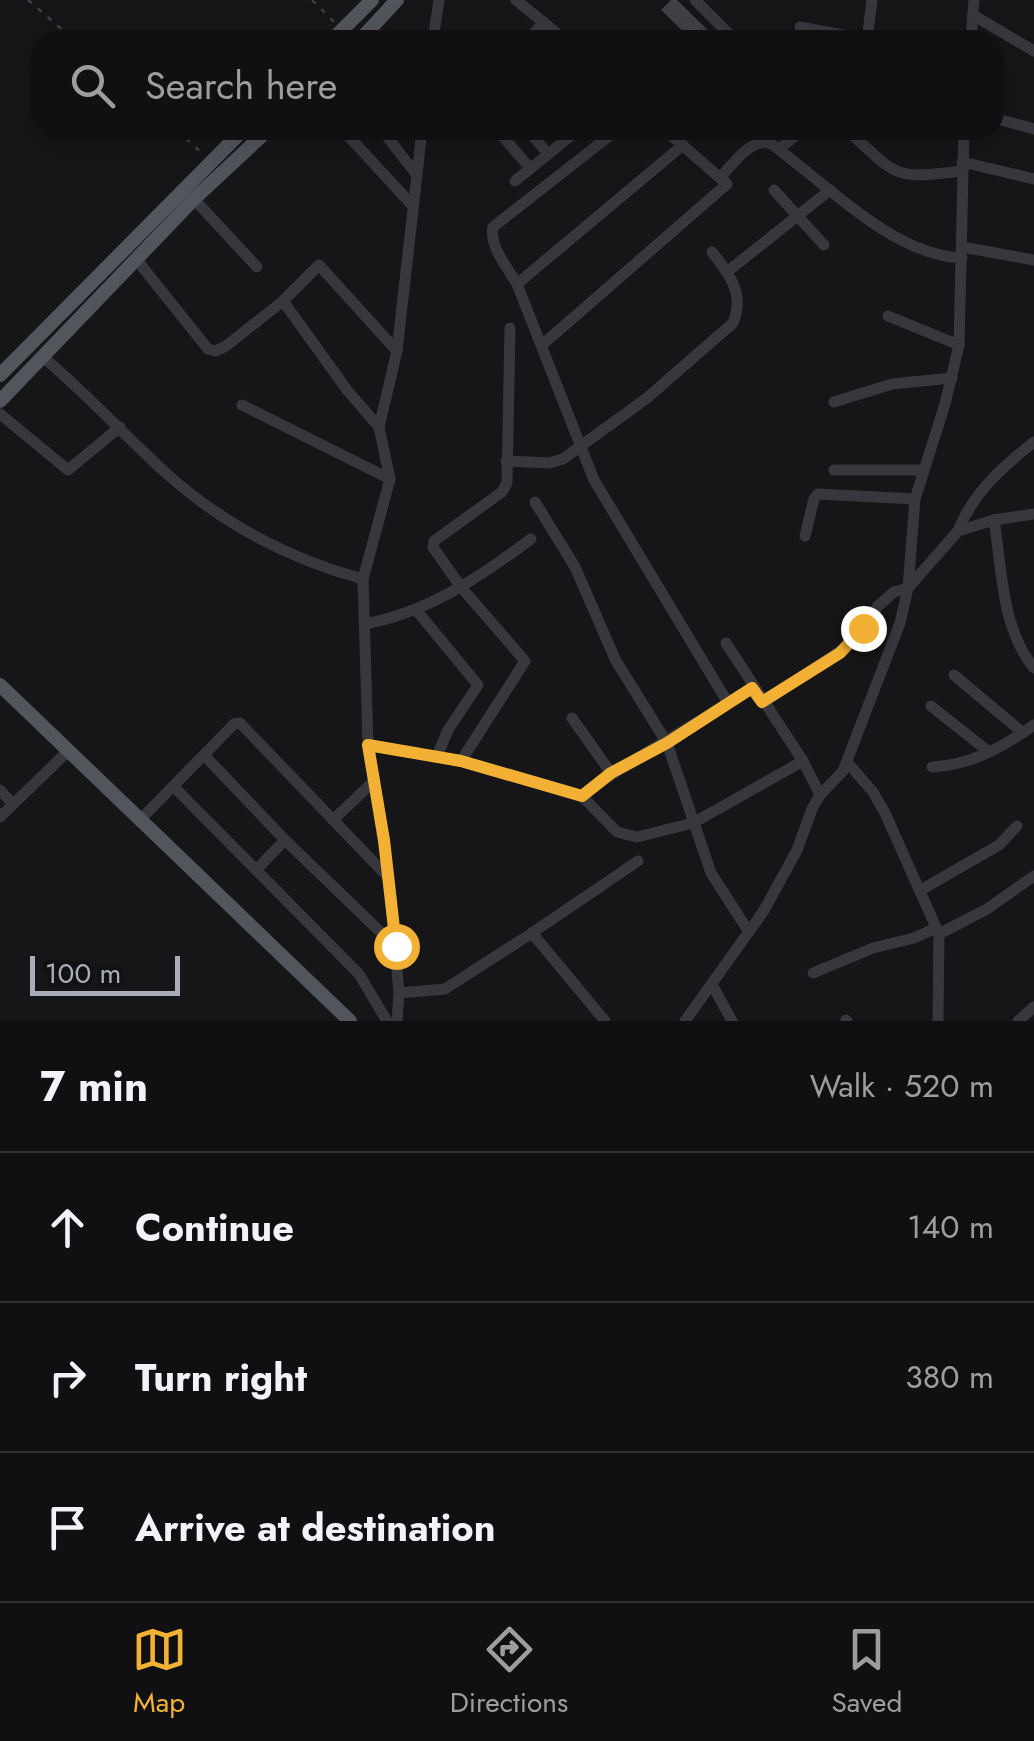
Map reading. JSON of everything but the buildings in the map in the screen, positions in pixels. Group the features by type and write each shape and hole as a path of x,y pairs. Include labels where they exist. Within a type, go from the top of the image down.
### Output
{"main road":[{"path":"343,30 372,0"},
{"path":"369,30 397,0"},
{"path":"0,375 233,140"},
{"path":"0,402 194,199 257,140"},
{"path":"0,684 350,1021"}],"street":[{"path":"435,30 439,0"},
{"path":"516,0 553,30"},
{"path":"695,0 725,30"},
{"path":"869,30 872,0"},
{"path":"971,30 974,0"},
{"path":"972,16 997,30"},
{"path":"537,30 544,22"},
{"path":"800,27 816,30"},
{"path":"1004,34 1034,51"},
{"path":"1004,121 1034,129"},
{"path":"352,140 411,204"},
{"path":"390,140 416,174"},
{"path":"398,1021 389,878 368,745 363,578 390,479 379,427 397,351 421,140"},
{"path":"506,140 530,168"},
{"path":"536,140 548,154"},
{"path":"515,181 564,140"},
{"path":"604,140 493,226 491,233 517,284 594,480 724,698 731,701"},
{"path":"542,345 727,184 677,140"},
{"path":"779,149 790,140"},
{"path":"858,140 900,174 920,176 962,167 1034,179"},
{"path":"685,1021 714,986 763,912 820,795 848,762 900,623 908,588 915,498 959,345 963,140"},
{"path":"720,178 756,143 765,141 900,239 942,256 962,253 1034,260"},
{"path":"517,284 683,145"},
{"path":"774,190 824,246"},
{"path":"727,272 830,190"},
{"path":"194,199 257,267"},
{"path":"506,461 557,462 647,398 733,322 738,298 727,272 712,252"},
{"path":"136,259 208,349 216,351 226,346 283,301 318,265 397,351"},
{"path":"283,301 347,390 379,427"},
{"path":"888,316 959,345"},
{"path":"461,761 525,661 460,586 435,552 434,541 505,489 510,328"},
{"path":"44,357 168,476 229,521 262,542 314,565 363,578"},
{"path":"834,402 892,384 952,378"},
{"path":"242,405 390,479"},
{"path":"0,414 68,470 120,427"},
{"path":"762,702 852,642 878,606 894,592 908,588 958,531 966,510 999,470 1034,442"},
{"path":"834,470 924,470"},
{"path":"805,536 818,494 915,498"},
{"path":"535,502 575,567 616,661 667,743 710,873 749,932"},
{"path":"958,531 1034,514"},
{"path":"994,520 1010,624 1034,668"},
{"path":"364,624 417,611 530,540"},
{"path":"417,611 478,685 448,730 437,756"},
{"path":"726,642 752,688 803,761 820,795"},
{"path":"932,767 952,766 989,752 1028,729 954,675"},
{"path":"582,796 611,773 667,743 752,688"},
{"path":"931,706 989,752"},
{"path":"572,718 611,773"},
{"path":"140,820 234,724 240,723 389,878"},
{"path":"368,745 461,761 582,796 618,832 637,837 693,823 803,761"},
{"path":"0,817 68,752"},
{"path":"205,756 285,840 396,946"},
{"path":"848,762 873,792 938,931 938,1021"},
{"path":"334,820 374,781"},
{"path":"174,788 366,983 386,1021"},
{"path":"0,790 12,802"},
{"path":"921,890 999,845 1018,826"},
{"path":"257,869 285,840"},
{"path":"399,993 445,989 638,861"},
{"path":"813,973 888,942 938,931 987,909 1034,876"},
{"path":"532,933 604,1021"},
{"path":"714,986 732,1021"},
{"path":"1018,1021 1034,1008"}],"path":[{"path":"28,0 62,30"},
{"path":"312,0 334,30"},
{"path":"188,140 212,161"}],"route":[{"path":"396,946 368,745 461,761 582,796 611,773 667,743 752,688 762,702 840,653 863,628"}]}
